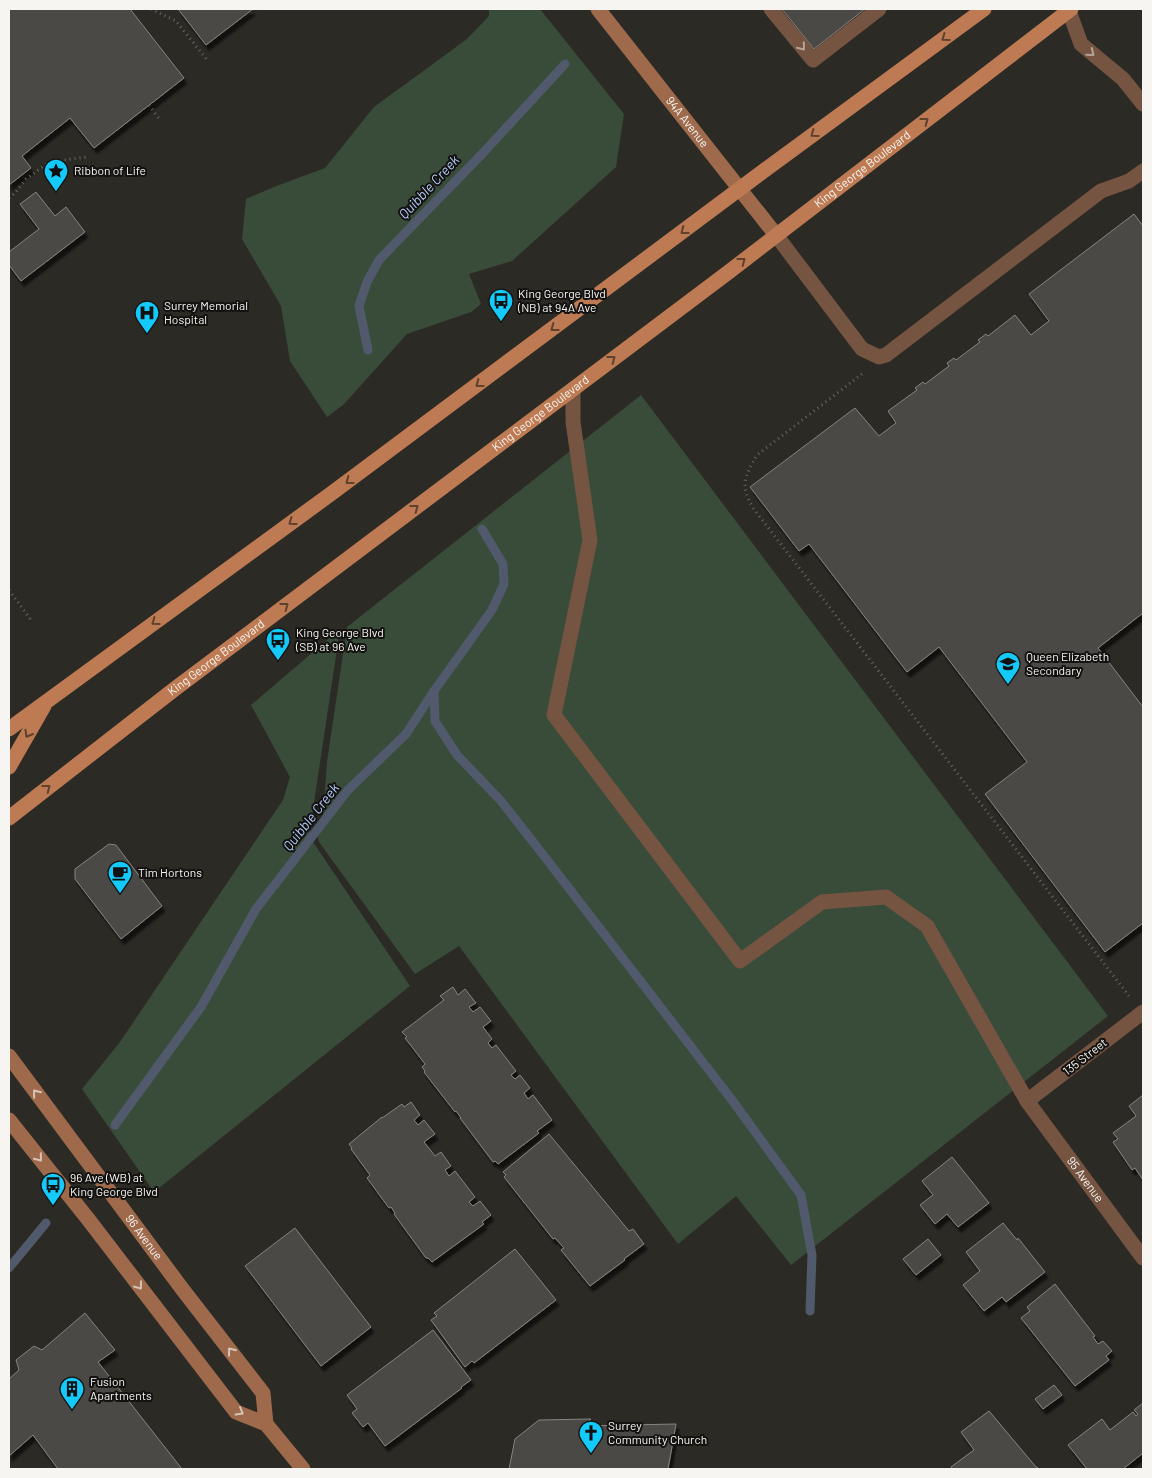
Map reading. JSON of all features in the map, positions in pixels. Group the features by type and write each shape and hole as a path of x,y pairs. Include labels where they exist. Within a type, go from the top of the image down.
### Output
{"main road":[{"name":"94A Avenue","path":"598,9 776,235"},
{"path":"9,729 332,493 984,9"},
{"name":"King George Boulevard","path":"9,818 176,688 573,389 1070,10"},
{"path":"9,767 48,701"},
{"name":"96 Avenue","path":"9,1056 182,1290 263,1393 266,1424"},
{"path":"9,1120 88,1219 236,1412 266,1424 302,1469"}],"street":[{"path":"771,9 813,60 879,9"},
{"path":"1070,10 1081,44 1123,79 1143,104"},
{"path":"776,235 862,349 879,357 886,355 1102,191 1129,182 1143,171"},
{"name":"95 Avenue","path":"573,389 573,422 590,540 554,715 740,961 822,902 886,897 927,926 1028,1101 1143,1258"},
{"name":"135 Street","path":"1028,1101 1142,1013"}],"path":[{"path":"151,9 176,21 208,61"},
{"path":"149,105 160,120"},
{"path":"9,198 16,193 26,179 49,162 86,157"},
{"path":"886,355 757,455 744,483 746,495 754,508 1142,1013"},
{"path":"9,590 31,620"}],"green space":[{"path":"489,9 540,9 624,114 616,167 512,261 469,274 481,304 471,312 407,334 344,404 327,417 290,361 281,306 242,239 246,199 325,168 374,107 467,39 489,16"},
{"path":"641,395 1108,1016 791,1265 736,1196 678,1244 459,946 415,974 319,842 317,834 323,816 327,762 347,627"},
{"path":"340,629 309,836 410,986 154,1192 82,1089 120,1042 283,800 290,777 251,705"}],"building":[{"path":"9,9 130,9 184,78 94,148 70,118 22,156 31,168 9,185"},
{"path":"178,9 253,9 206,45"},
{"path":"782,9 865,9 814,49"},
{"path":"36,192 55,216 66,207 85,232 21,281 9,265 9,252 39,229 20,204"},
{"path":"1134,214 1143,226 1143,613 1098,648 1143,707 1143,923 1105,952 985,794 1027,762 939,647 907,672 809,544 799,551 750,487 855,408 879,436 896,423 888,411 917,390 915,388 923,382 925,384 949,366 947,363 954,358 956,360 980,342 978,340 986,334 988,336 1015,315 1031,335 1049,321 1029,294"},
{"name":"Tim Hortons","path":"109,844 116,845 162,906 121,939 75,879 75,869"},
{"path":"453,987 458,995 465,989 476,1003 469,1007 473,1012 480,1007 491,1021 483,1027 492,1039 488,1043 492,1048 496,1045 516,1071 511,1075 515,1079 520,1075 530,1088 524,1093 528,1099 533,1095 552,1120 537,1131 539,1133 498,1164 495,1161 493,1162 456,1111 424,1072 422,1067 425,1064 402,1032 444,1000 440,996"},
{"path":"1143,1095 1143,1180 1135,1168 1132,1170 1113,1142 1118,1139 1113,1133 1136,1116 1129,1106"},
{"path":"411,1102 420,1115 414,1120 418,1125 424,1120 435,1134 424,1142 435,1156 441,1152 451,1166 445,1170 449,1176 455,1171 475,1197 469,1202 473,1206 480,1201 491,1215 482,1222 484,1224 432,1262 426,1258 391,1207 389,1208 367,1178 370,1175 349,1144 382,1117 402,1104 404,1107"},
{"path":"549,1134 629,1231 633,1229 644,1244 590,1286 561,1250 564,1248 555,1238 553,1239 504,1177 506,1175 503,1172"},
{"path":"952,1157 989,1203 958,1227 947,1214 935,1224 920,1205 933,1195 922,1181"},
{"path":"1003,1223 1017,1240 1018,1238 1045,1272 1006,1302 1002,1297 984,1311 963,1285 980,1271 966,1252"},
{"path":"295,1228 371,1327 321,1366 245,1266"},
{"path":"928,1239 941,1255 916,1275 903,1259"},
{"path":"515,1249 556,1300 474,1363 472,1361 465,1367 431,1320 437,1316 434,1313"},
{"path":"1055,1284 1095,1336 1093,1337 1098,1344 1103,1341 1112,1351 1106,1356 1109,1360 1075,1386 1021,1318 1030,1311 1027,1307"},
{"name":"Fusion Apartments","path":"85,1313 115,1350 98,1362 182,1469 58,1469 33,1435 9,1456 9,1379 19,1370 16,1360 34,1346 42,1350"},
{"path":"433,1330 471,1380 385,1446 368,1423 363,1427 352,1413 357,1409 347,1395"},
{"path":"1054,1385 1062,1395 1043,1409 1035,1399"},
{"path":"1143,1403 1143,1453 1123,1469 1087,1469 1068,1445 1102,1419 1110,1430 1133,1412 1136,1416 1138,1414 1134,1410"},
{"path":"989,1411 1039,1469 952,1469 951,1467 974,1450 961,1432"},
{"name":"Surrey Community Church","path":"591,1419 583,1426 676,1424 668,1469 509,1469 515,1439 539,1420"}],"waterway":[{"name":"Quibble Creek","path":"368,350 359,306 367,282 379,260 482,154 565,64"},
{"name":"Quibble Creek","path":"115,1125 201,1007 256,909 348,790 406,734 492,610 504,584 503,564 482,529"},
{"path":"434,691 435,721 457,755 501,801 541,852 732,1100 801,1195 812,1255 810,1311"},
{"name":"Quibble Creek","path":"9,1268 46,1223"}],"place":[{"name":"Ribbon of Life","path":"56,192"},
{"name":"King George Blvd (NB) at 94A Ave","path":"501,322"},
{"name":"Surrey Memorial Hospital","path":"147,334"},
{"name":"King George Blvd (SB) at 96 Ave","path":"278,661"},
{"name":"Queen Elizabeth Secondary","path":"1008,685"},
{"name":"Tim Hortons","path":"120,894"},
{"name":"96 Ave (WB) at King George Blvd","path":"53,1206"},
{"name":"Fusion Apartments","path":"72,1410"},
{"name":"Surrey Community Church","path":"591,1454"}]}
